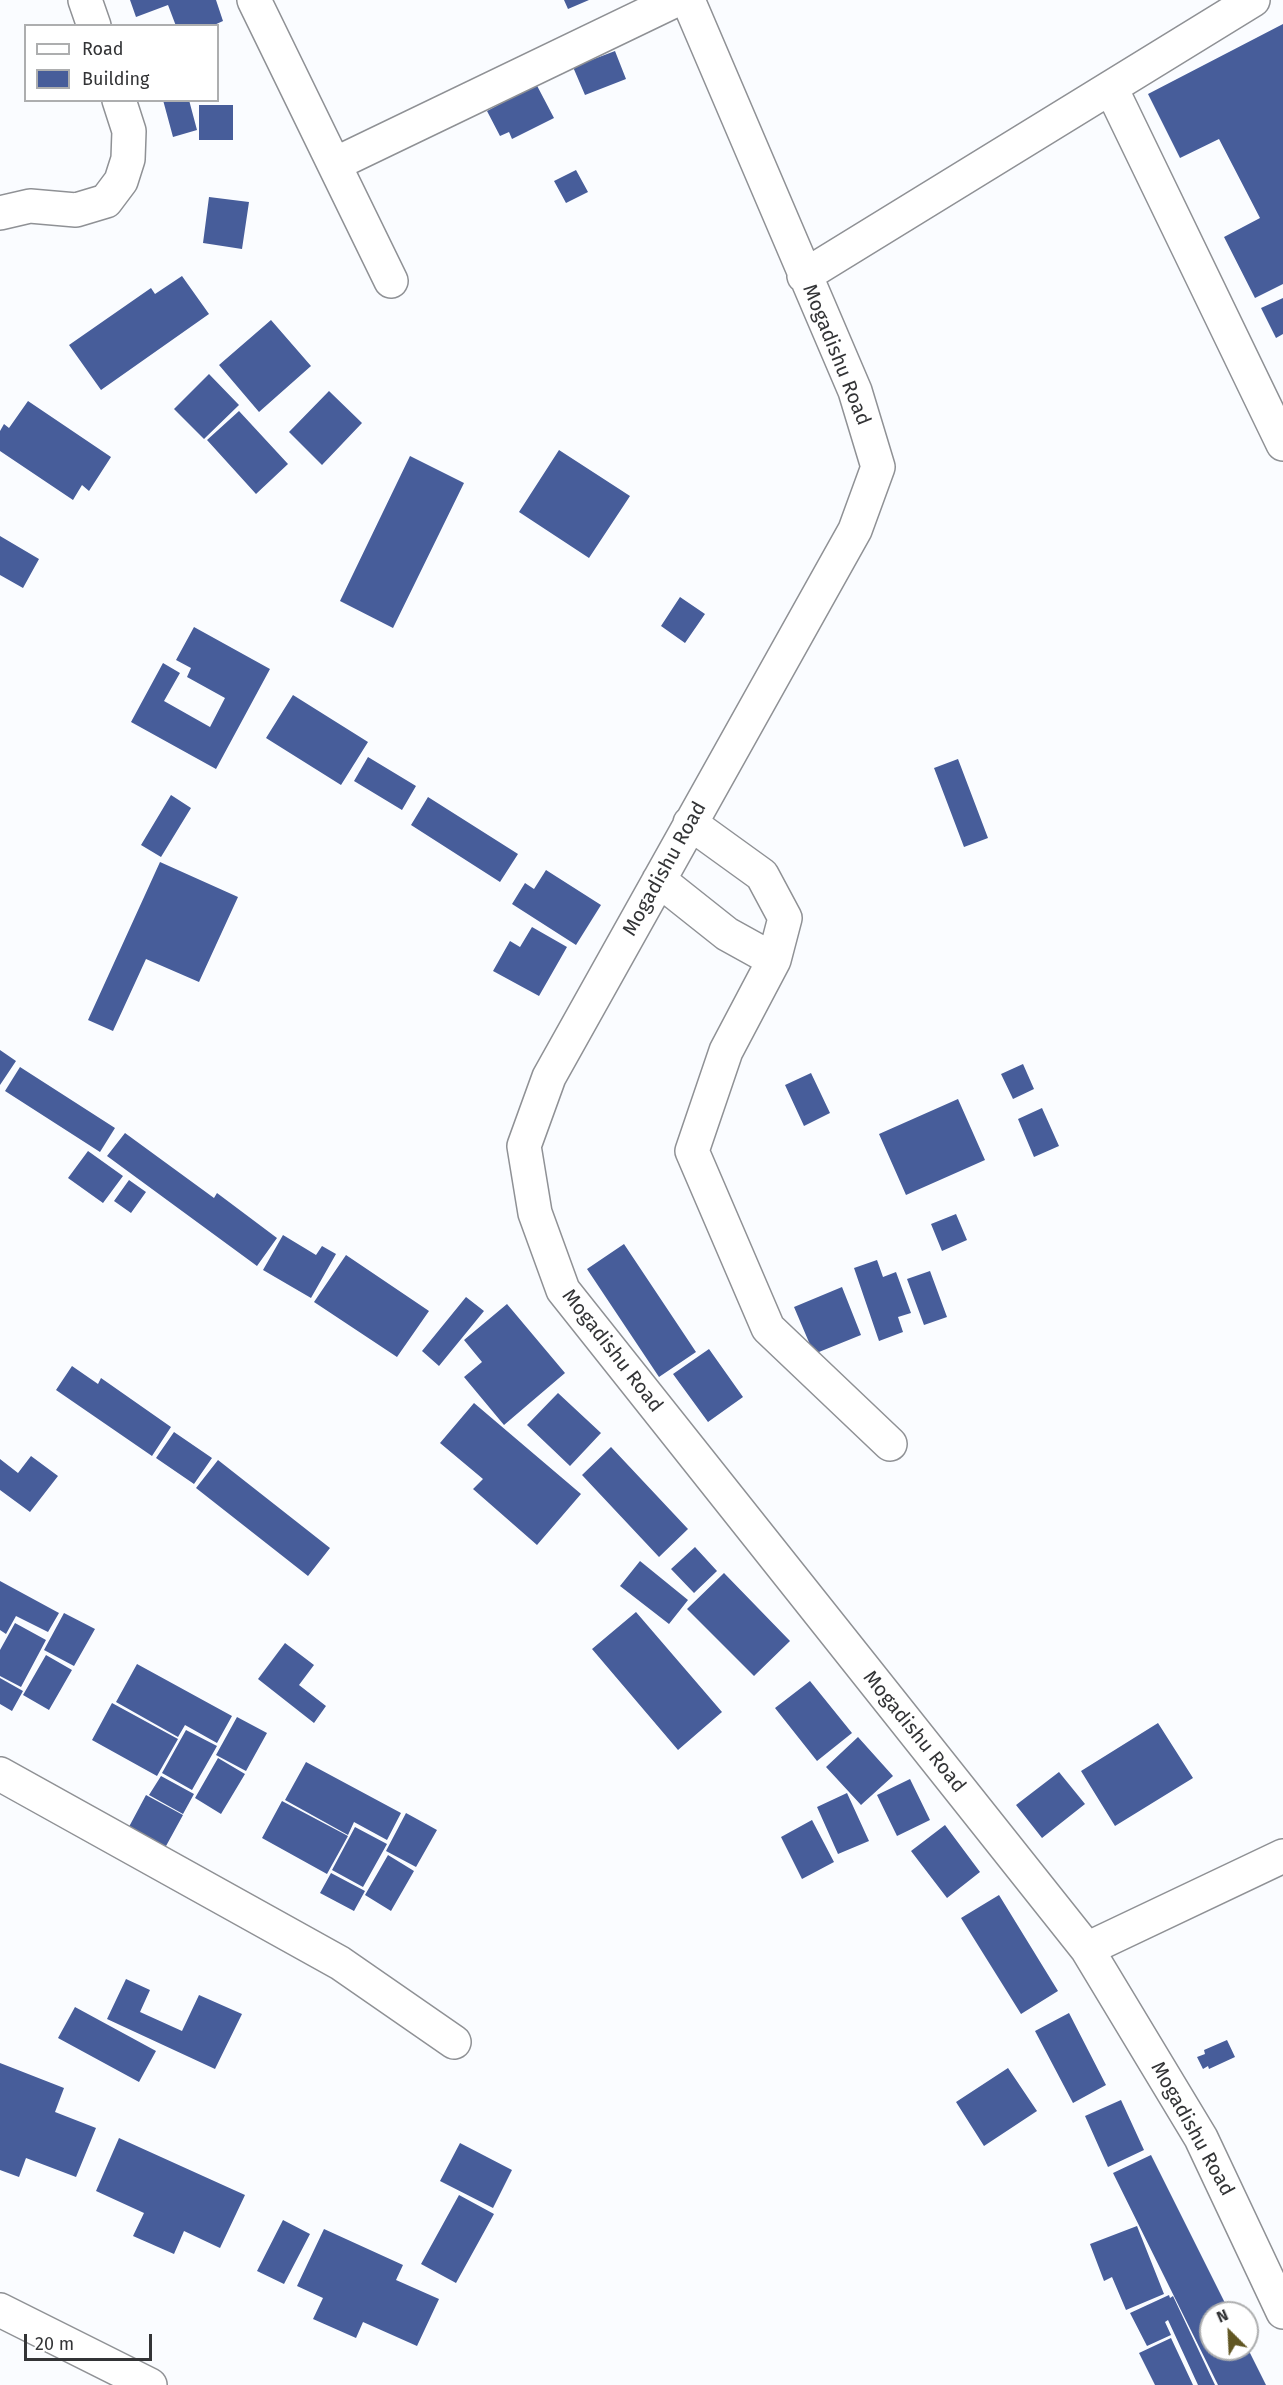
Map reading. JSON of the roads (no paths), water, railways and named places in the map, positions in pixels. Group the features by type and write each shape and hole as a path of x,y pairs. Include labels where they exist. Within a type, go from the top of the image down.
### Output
{"street":[{"path":"85,0 93,24"},
{"path":"254,0 392,281"},
{"path":"335,164 676,0"},
{"name":"Mogadishu Road","path":"688,0 855,391 879,466 855,530 549,1077 524,1146 535,1213 562,1290 1087,1949 1201,2138 1283,2312"},
{"path":"804,276 1253,0"},
{"path":"1111,88 1283,444"},
{"path":"0,213 30,206 76,210 106,201 121,181 128,159 129,131 120,102"},
{"path":"690,823 762,875 785,918 774,960 726,1051 692,1151 768,1328 890,1444"},
{"path":"659,880 727,934 774,960"},
{"path":"0,1774 340,1963 454,2042"},
{"path":"1087,1949 1283,1856"},
{"path":"0,2310 150,2385"}]}
